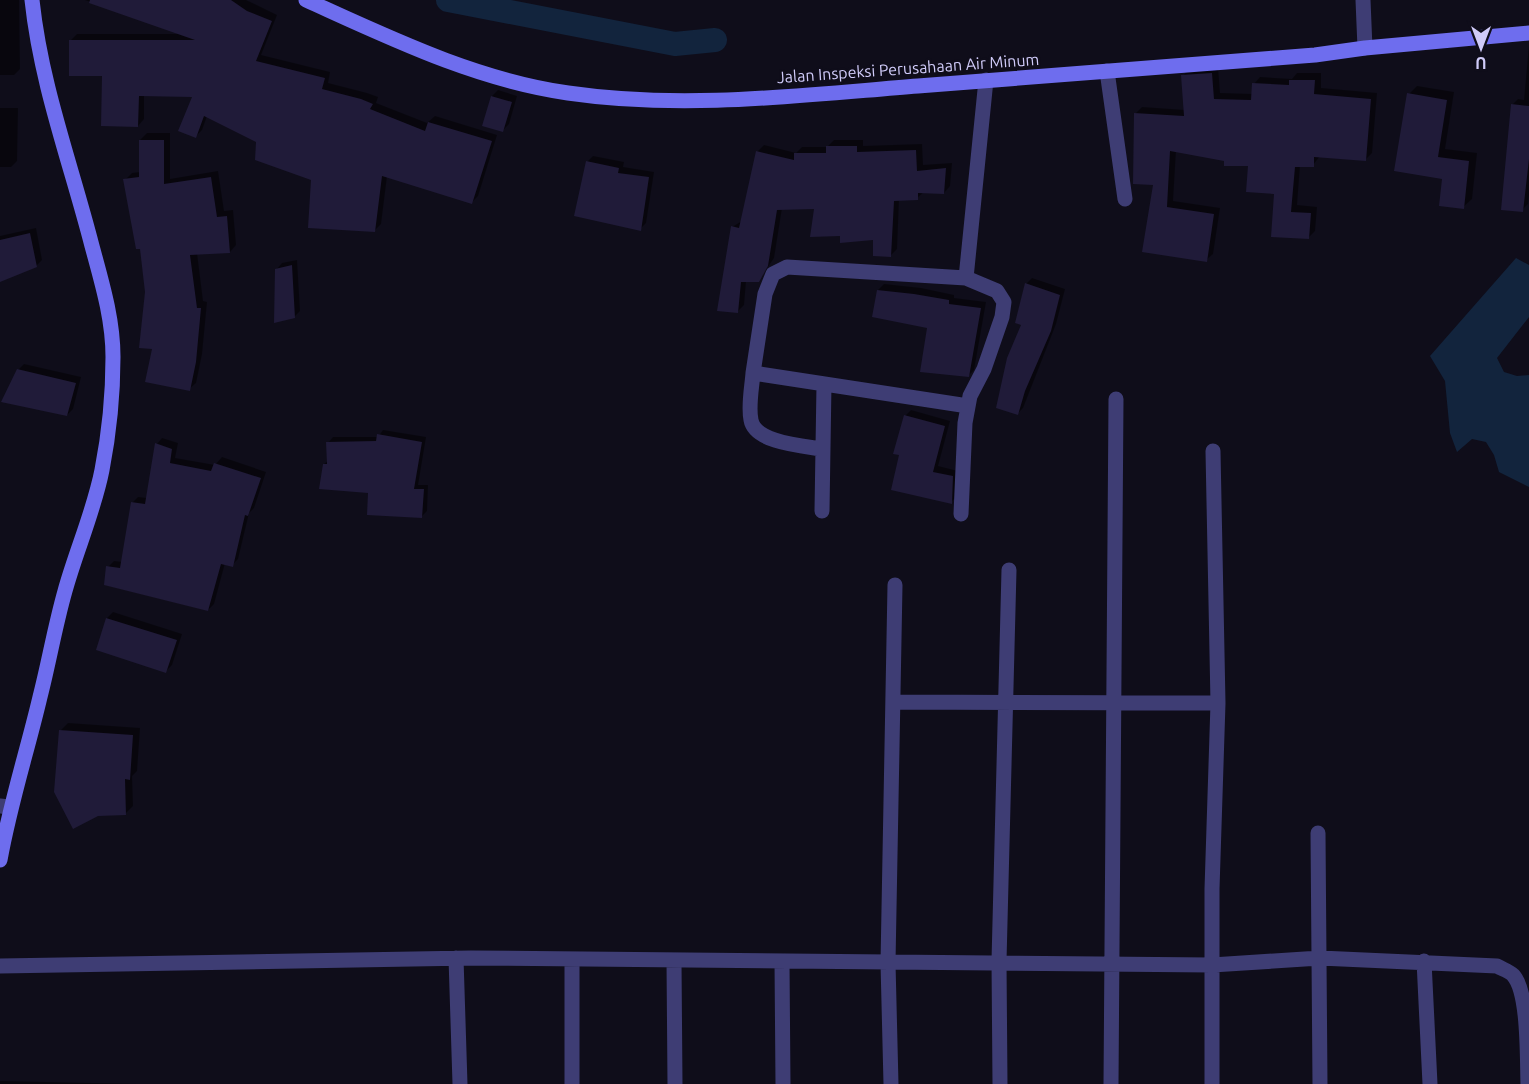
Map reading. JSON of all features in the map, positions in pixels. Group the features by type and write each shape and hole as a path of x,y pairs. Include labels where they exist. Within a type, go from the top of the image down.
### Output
{"street":[{"path":"0,860 5,806 40,697 65,592 102,471 111,400 113,357 112,325 106,298 79,197 59,136 35,32 32,0"},
{"name":"Jalan Inspeksi Perusahaan Air Minum","path":"306,0 412,49 495,76 566,93 638,100 719,100 986,80 1315,55 1365,48 1529,33"},
{"path":"1363,0 1365,48"},
{"path":"1107,70 1125,199"},
{"path":"966,278 986,80"},
{"path":"822,449 782,443 764,435 753,427 750,420 753,373 765,294 777,271 787,267 966,278 997,291 1004,302 1002,317 988,359 968,406 961,514"},
{"path":"753,373 968,406"},
{"path":"822,511 824,384"},
{"path":"1111,1084 1116,399"},
{"path":"1212,1084 1212,964 1218,703 1213,450"},
{"path":"1000,1084 999,961 1009,570"},
{"path":"891,1084 888,963 895,585"},
{"path":"894,702 1218,703"},
{"path":"1318,833 1320,1084"},
{"path":"0,966 456,958 1212,964 1320,958 1497,966 1514,975 1524,991 1527,1012 1528,1084"},
{"path":"456,958 460,1084"},
{"path":"572,960 572,1084"},
{"path":"674,961 675,1084"},
{"path":"1424,961 1430,1084"},
{"path":"782,962 783,1084"}],"water":[{"path":"1516,258 1529,265 1529,317 1497,358 1504,372 1517,376 1529,375 1529,487 1499,472 1494,455 1486,442 1472,439 1457,452 1450,433 1445,381 1430,356"}],"building":[{"path":"90,0 231,0 247,11 272,21 256,61 325,78 322,89 361,99 373,104 370,109 425,131 428,122 492,141 472,204 382,176 375,232 308,228 311,180 255,160 256,142 204,116 196,138 178,131 192,97 139,96 138,127 101,126 102,76 69,76 69,40 195,40 89,3"},
{"path":"1212,73 1214,99 1251,100 1252,83 1289,85 1289,80 1315,80 1314,94 1371,99 1366,161 1314,157 1314,167 1295,167 1291,212 1311,213 1309,239 1271,237 1274,194 1246,192 1248,166 1224,166 1224,161 1170,151 1167,207 1214,214 1207,262 1142,252 1153,185 1133,184 1134,113 1184,116 1181,75"},
{"path":"1407,93 1447,100 1438,157 1469,161 1464,209 1439,206 1442,179 1394,171"},
{"path":"491,96 512,102 503,132 482,126"},
{"path":"1511,104 1529,106 1529,159 1523,212 1501,210"},
{"path":"139,140 164,140 164,184 211,177 217,217 227,216 230,253 190,255 197,308 201,308 196,362 190,391 145,382 152,349 139,348 145,292 140,249 136,249 123,179 139,177"},
{"path":"826,146 857,146 857,152 916,150 917,171 946,168 944,194 918,193 918,200 894,201 891,257 873,256 873,240 840,243 840,236 810,237 814,209 777,210 768,266 759,282 741,282 738,313 717,311 731,226 739,228 756,151 794,160 794,153 826,153"},
{"path":"586,161 619,168 618,173 649,177 641,231 574,216"},
{"path":"30,233 37,267 0,282 0,240"},
{"path":"292,265 295,318 274,323 275,269"},
{"path":"1025,283 1060,295 1051,331 1025,391 1018,415 996,408 1007,358 1021,325 1015,323"},
{"path":"877,290 949,300 949,304 981,308 969,377 920,372 927,328 872,317"},
{"path":"17,369 76,383 67,416 1,402"},
{"path":"904,415 945,426 933,472 953,476 952,504 891,490 899,455 893,454"},
{"path":"377,434 422,442 414,489 424,489 422,518 367,515 368,493 319,489 323,464 327,464 326,442 376,441"},
{"path":"155,443 172,449 170,463 211,471 214,463 261,478 248,516 245,515 233,567 221,564 208,611 104,585 106,566 120,568 131,502 145,504"},
{"path":"106,618 177,640 166,673 96,650"},
{"path":"59,730 133,735 130,780 125,779 126,815 98,816 73,829 54,792"}],"waterway":[{"path":"448,0 675,44 715,40"}]}
